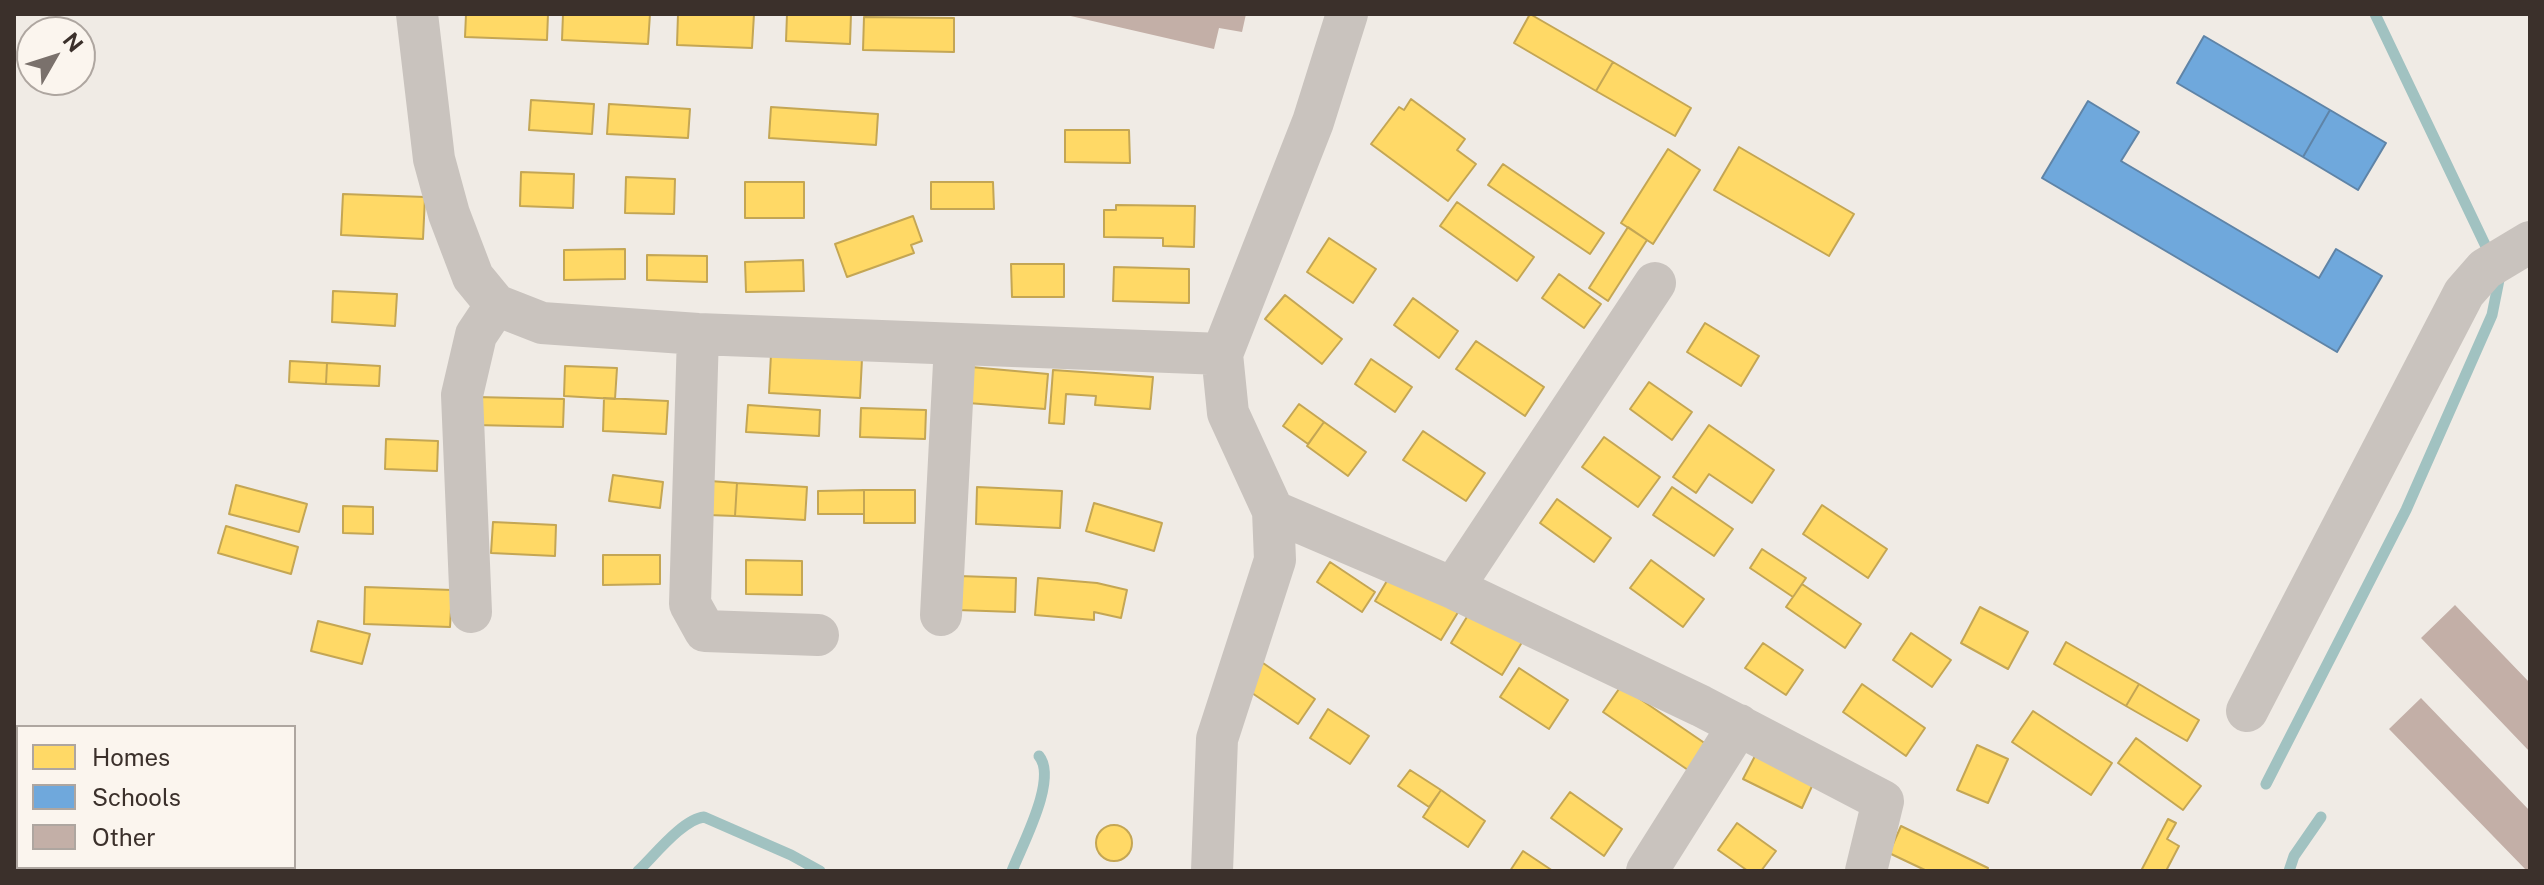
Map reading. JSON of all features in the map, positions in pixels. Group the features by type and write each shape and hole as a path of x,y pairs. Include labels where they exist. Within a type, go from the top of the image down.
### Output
{"street":[{"path":"417,14 434,159 449,214 473,277 496,305 542,323 698,334 1222,354"},
{"path":"1212,871 1217,739 1275,560 1273,511 1228,413 1222,354 1313,122 1347,14"},
{"path":"2247,711 2464,293 2506,257"},
{"path":"1453,588 1655,283"},
{"path":"471,612 462,395 476,335 496,305"},
{"path":"698,334 690,604 705,631 818,635"},
{"path":"941,615 955,344"},
{"path":"1273,511 1453,588 1739,725 1883,801 1866,871"},
{"path":"1647,871 1739,725"}],"building: Homes":[{"path":"466,14 548,14 547,40 465,37"},
{"path":"563,14 650,14 648,44 562,40"},
{"path":"678,14 754,14 752,48 677,45"},
{"path":"787,14 851,14 850,44 786,41"},
{"path":"1530,14 1613,62 1596,91 1514,43"},
{"path":"864,17 954,18 954,52 863,50"},
{"path":"1613,62 1691,108 1675,136 1596,91"},
{"path":"1411,99 1465,139 1457,150 1476,164 1448,201 1371,144 1399,107 1404,110"},
{"path":"531,100 594,104 592,134 529,130"},
{"path":"609,104 690,109 688,138 607,134"},
{"path":"771,107 878,114 876,145 769,138"},
{"path":"1065,130 1129,130 1130,163 1065,162"},
{"path":"1739,147 1854,214 1829,256 1714,190"},
{"path":"1668,149 1700,170 1653,244 1621,223"},
{"path":"1503,164 1604,233 1590,254 1488,185"},
{"path":"521,172 574,174 573,208 520,206"},
{"path":"626,177 675,179 674,214 625,213"},
{"path":"745,182 804,182 804,218 745,218"},
{"path":"931,182 993,182 994,209 931,209"},
{"path":"343,194 425,197 423,239 341,235"},
{"path":"1457,202 1534,257 1517,281 1440,226"},
{"path":"1116,205 1195,206 1194,247 1163,246 1163,238 1104,237 1104,210 1116,210"},
{"path":"913,216 922,241 911,245 914,253 847,277 835,244"},
{"path":"1628,227 1647,240 1608,301 1589,288"},
{"path":"1329,238 1376,269 1353,303 1307,272"},
{"path":"625,249 625,279 564,280 564,250"},
{"path":"647,255 707,256 707,282 647,280"},
{"path":"803,260 804,291 746,292 745,262"},
{"path":"1011,264 1064,264 1064,297 1012,297"},
{"path":"1114,267 1189,269 1189,303 1113,301"},
{"path":"1559,274 1601,304 1584,328 1542,298"},
{"path":"333,291 397,294 395,326 332,322"},
{"path":"1285,295 1342,339 1322,364 1265,319"},
{"path":"1413,298 1458,331 1439,358 1394,325"},
{"path":"1705,323 1759,356 1741,386 1687,352"},
{"path":"1476,341 1544,387 1525,416 1456,369"},
{"path":"771,354 862,359 860,398 769,393"},
{"path":"1371,359 1412,387 1395,412 1355,384"},
{"path":"290,361 327,363 326,384 289,382"},
{"path":"327,363 380,366 379,386 326,384"},
{"path":"565,366 617,368 615,399 564,396"},
{"path":"971,367 1048,374 1045,409 968,403"},
{"path":"1053,370 1153,377 1150,409 1095,405 1096,396 1066,394 1064,424 1049,423"},
{"path":"1649,382 1692,412 1672,440 1630,409"},
{"path":"476,397 564,399 563,427 475,425"},
{"path":"604,398 668,401 666,434 603,431"},
{"path":"1299,404 1324,422 1308,444 1283,426"},
{"path":"748,405 820,410 819,436 746,432"},
{"path":"861,408 926,410 925,439 860,437"},
{"path":"1324,422 1366,452 1348,476 1307,446"},
{"path":"1709,425 1774,470 1752,503 1709,474 1696,493 1673,477"},
{"path":"1423,431 1485,473 1466,501 1403,460"},
{"path":"1604,437 1660,477 1638,507 1582,467"},
{"path":"386,439 438,441 437,471 385,469"},
{"path":"613,475 663,482 660,508 609,501"},
{"path":"710,481 737,483 735,516 708,515"},
{"path":"737,483 807,487 805,520 735,516"},
{"path":"236,485 307,504 299,532 229,514"},
{"path":"977,487 1062,491 1060,528 976,524"},
{"path":"1672,487 1733,529 1714,556 1653,515"},
{"path":"864,490 864,514 818,514 818,491"},
{"path":"864,490 915,490 915,523 864,523"},
{"path":"1557,499 1611,538 1594,562 1540,523"},
{"path":"1094,503 1162,523 1154,551 1086,531"},
{"path":"1822,505 1887,549 1868,578 1803,534"},
{"path":"343,506 373,507 373,534 343,533"},
{"path":"493,522 556,525 555,556 491,553"},
{"path":"226,526 298,547 291,574 218,553"},
{"path":"1762,549 1806,578 1793,597 1750,568"},
{"path":"603,555 660,555 660,584 603,585"},
{"path":"746,560 802,561 802,595 746,594"},
{"path":"1651,560 1704,599 1683,627 1630,588"},
{"path":"1330,562 1375,592 1362,612 1317,582"},
{"path":"1394,569 1460,609 1441,640 1375,601"},
{"path":"959,576 1016,578 1015,612 957,610"},
{"path":"1038,578 1097,583 1127,590 1121,618 1094,612 1094,620 1035,615"},
{"path":"1802,584 1861,624 1845,648 1786,607"},
{"path":"365,587 452,590 450,627 364,624"},
{"path":"1473,607 1524,639 1502,675 1451,643"},
{"path":"1980,607 2028,632 2008,669 1961,643"},
{"path":"318,621 370,634 362,664 311,651"},
{"path":"1911,633 1951,660 1932,687 1893,660"},
{"path":"2066,642 2139,684 2126,706 2054,664"},
{"path":"1763,643 1803,670 1786,695 1745,668"},
{"path":"1263,663 1315,699 1298,724 1246,689"},
{"path":"1519,668 1568,700 1549,729 1500,697"},
{"path":"1862,684 1925,728 1906,756 1843,712"},
{"path":"2139,684 2199,720 2187,741 2126,706"},
{"path":"1621,686 1706,744 1688,770 1603,712"},
{"path":"1328,709 1369,736 1350,764 1310,738"},
{"path":"2033,711 2112,763 2091,795 2012,742"},
{"path":"2136,738 2201,786 2183,810 2118,763"},
{"path":"1977,745 2008,759 1988,803 1957,790"},
{"path":"1755,756 1813,784 1802,808 1743,779"},
{"path":"1410,770 1441,790 1429,807 1398,786"},
{"path":"1441,790 1485,821 1468,847 1423,817"},
{"path":"1570,792 1622,829 1604,856 1551,818"},
{"path":"2168,819 2176,823 2167,839 2179,846 2166,871 2141,871"},
{"path":"1737,823 1776,851 1761,871 1748,871 1718,850"},
{"path":"1114,825 1127,830 1132,843 1127,856 1114,861 1101,856 1096,843 1101,830"},
{"path":"1901,826 1988,868 1987,871 1927,871 1889,853"},
{"path":"1523,851 1553,871 1510,871"}],"building: Schools":[{"path":"2204,36 2330,110 2303,157 2177,83"},
{"path":"2088,101 2139,132 2121,161 2319,278 2336,249 2382,276 2337,352 2042,178"},
{"path":"2330,110 2386,143 2358,190 2303,157"}],"building: Other":[{"path":"1062,14 1246,14 1242,32 1219,28 1214,49"},
{"path":"2455,605 2530,683 2530,752 2421,638"},
{"path":"2421,698 2530,811 2530,871 2389,729"}],"waterway":[{"path":"2375,14 2490,255"},
{"path":"2266,784 2406,510 2492,315 2499,280 2497,275"},
{"path":"1012,871 1041,796 1044,766 1039,756"},
{"path":"638,871 678,831 704,817 820,871"},
{"path":"2289,871 2294,856 2321,817"}]}
